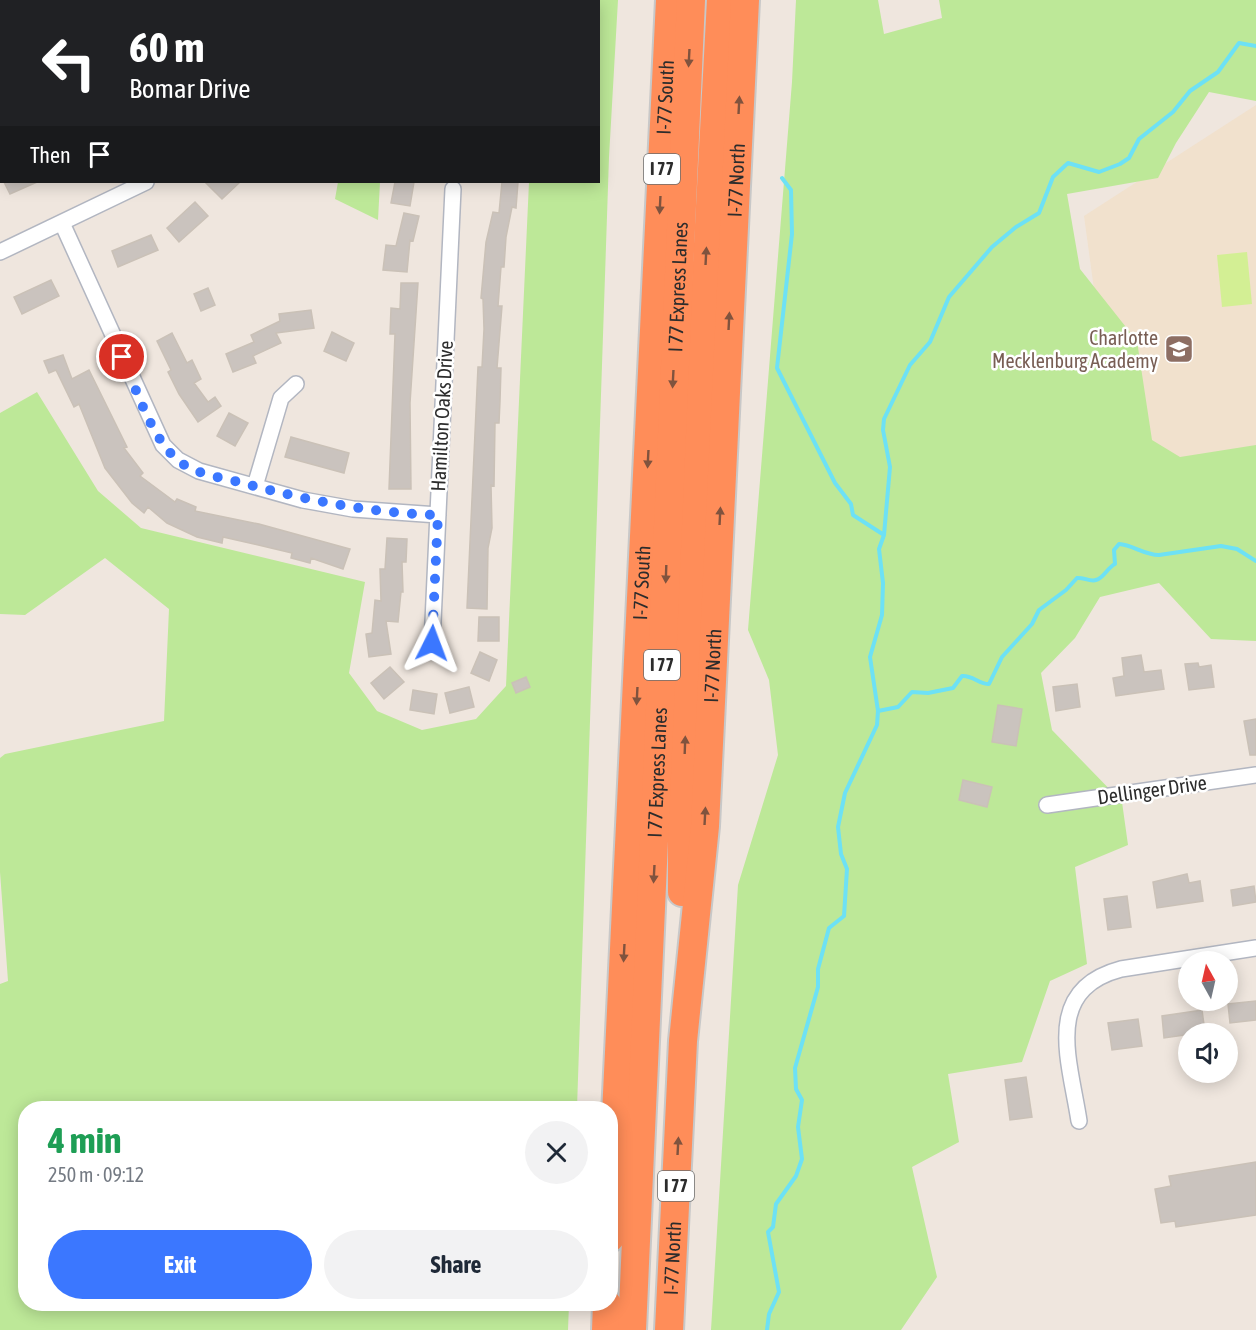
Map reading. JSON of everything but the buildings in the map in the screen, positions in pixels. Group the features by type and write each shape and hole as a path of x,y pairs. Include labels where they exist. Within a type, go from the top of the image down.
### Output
{"highway":[{"name":"I-77 South","path":"617,1101 670,0"},
{"name":"I 77 Express Lanes","path":"632,1330 691,0"},
{"name":"I 77 Express Lanes","path":"683,1041 684,754 708,208 721,0"},
{"name":"I-77 North","path":"669,1330 683,1041 705,826 745,0"},
{"path":"606,1330 607,1311"}],"street":[{"path":"0,252 144,183"},
{"name":"Hamilton Oaks Drive","path":"432,643 453,189"},
{"path":"62,223 163,445 178,460 199,471 353,509 438,515"},
{"path":"255,486 278,406 288,389 296,384"},
{"name":"Dellinger Drive","path":"1047,805 1256,775"},
{"path":"1079,1121 1066,1038 1069,1012 1081,990 1098,976 1121,969 1256,948"}],"shaded area":[{"name":"Charlotte Mecklenburg Academy","path":"1256,105 1256,481 1123,502 1084,216"}],"green space":[{"path":"600,0 618,0 609,157 577,1101 18,1101 18,1311 569,1311 568,1330 0,1330 0,984 8,981 0,872 0,758 5,754 164,721 169,609 105,558 25,615 0,614 0,413 37,392 98,491 141,528 365,582 349,673 377,711 422,730 476,719 506,686 529,183 600,183"},
{"path":"796,0 878,0 884,34 942,18 939,0 1256,0 1256,101 1209,92 1176,143 1158,178 1067,194 1080,269 1137,341 1152,440 1180,457 1256,445 1256,641 1211,639 1159,583 1100,597 1075,638 1041,673 1052,730 1122,802 1128,845 1075,867 1087,964 1050,981 1022,1062 948,1074 959,1142 912,1167 937,1277 901,1330 711,1330 738,885 778,755 769,680 748,630 792,82"},
{"path":"338,183 380,183 378,220 335,199"},
{"path":"1247,252 1252,304 1222,307 1217,255"}],"waterway":[{"path":"767,1330 769,1314 779,1292 768,1232 773,1227 776,1204 796,1176 802,1159 798,1127 802,1100 796,1089 795,1068 818,987 818,969 829,928 844,916 847,869 841,854 838,827 845,793 877,725 878,711 870,657 882,615 883,583 879,549 884,535 890,467 883,430 884,419 910,365 930,342 949,297 992,247 1016,227 1039,213 1053,177 1068,163 1099,172 1120,164 1129,158 1139,139 1173,112 1190,91 1218,72 1239,43 1256,46"},
{"path":"782,178 791,190 792,234 777,368 835,483 851,504 853,515 884,535"},
{"path":"878,711 898,707 912,692 928,693 953,688 962,676 989,684 1002,657 1032,624 1039,610 1066,590 1077,578 1099,579 1115,564 1114,550 1119,544 1159,555 1221,546 1237,549 1256,561"}],"place":[{"name":"Charlotte Mecklenburg Academy","path":"1179,349"}],"route":[{"path":"122,357 163,445 178,460 199,471 303,500 353,509 438,515 432,643"}]}
